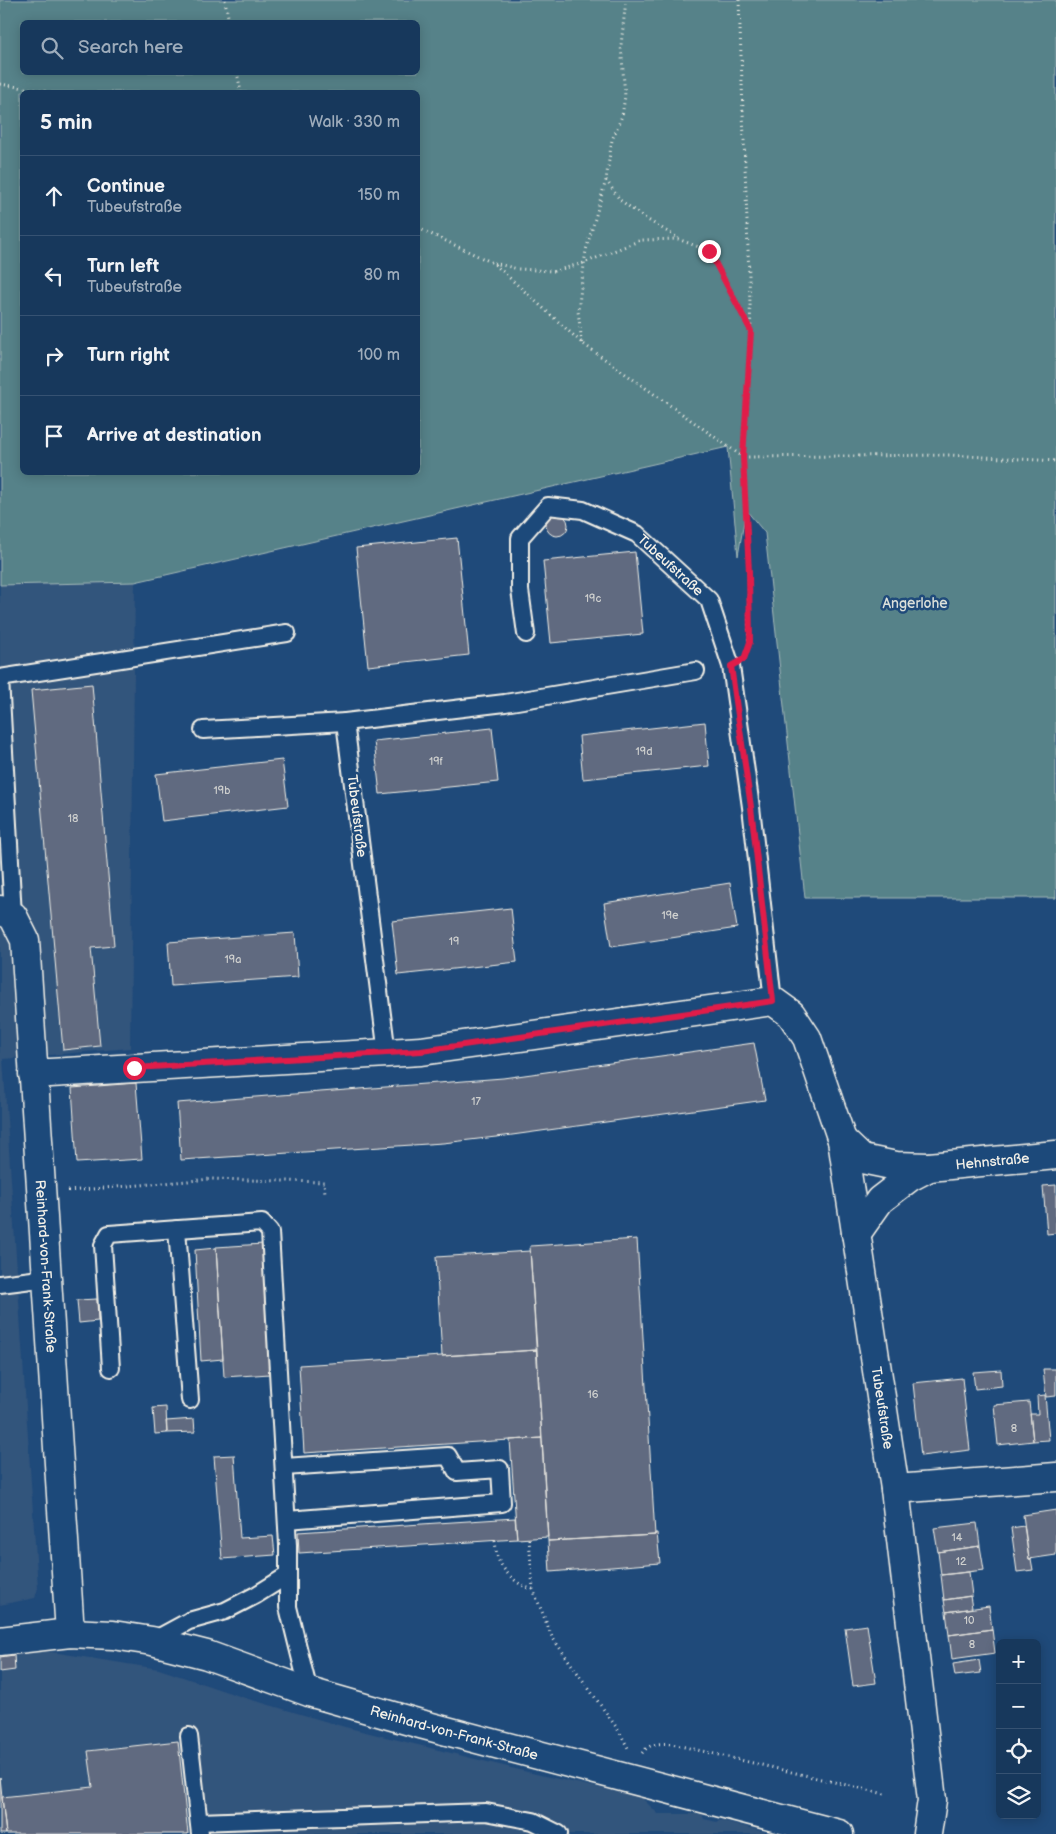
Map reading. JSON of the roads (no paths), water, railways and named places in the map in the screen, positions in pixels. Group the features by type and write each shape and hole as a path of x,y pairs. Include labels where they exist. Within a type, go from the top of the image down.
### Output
{"street":[{"name":"Reinhard-von-Frank-Straße","path":"7,913 25,940 70,1633"},
{"path":"33,1074 387,1054 505,1040 773,1001"},
{"name":"Tubeufstraße","path":"773,1001 791,1014 807,1038 842,1140 895,1489 932,1800 927,1834"},
{"name":"Hehnstraße","path":"842,1140 862,1158 896,1166 929,1167 1056,1155"},
{"name":"Hehnstraße","path":"856,1234 880,1200 929,1167"},
{"path":"895,1489 1056,1477"},
{"name":"Reinhard-von-Frank-Straße","path":"0,1640 70,1633 113,1635 152,1641 207,1655 309,1692 424,1725 839,1834"}],"lane":[{"name":"Tubeufstraße","path":"526,634 520,590 520,538 548,506 583,510 637,534 709,600 731,666 751,807 773,1001"},
{"path":"7,913 0,678 287,633"},
{"path":"203,730 345,722 505,703 696,671"},
{"name":"Tubeufstraße","path":"345,722 387,1054"},
{"path":"110,1368 102,1245 109,1234 262,1223 270,1232 287,1520 288,1608 309,1692"},
{"path":"177,1229 190,1400"},
{"path":"0,1284 48,1278"},
{"path":"284,1467 448,1456 457,1472 500,1469 502,1503 287,1520"},
{"path":"152,1641 189,1621 225,1611 288,1575"},
{"path":"189,1736 200,1828 486,1812 533,1821 559,1834"}],"park label":[{"name":"Angerlohe","path":"915,603"}]}
